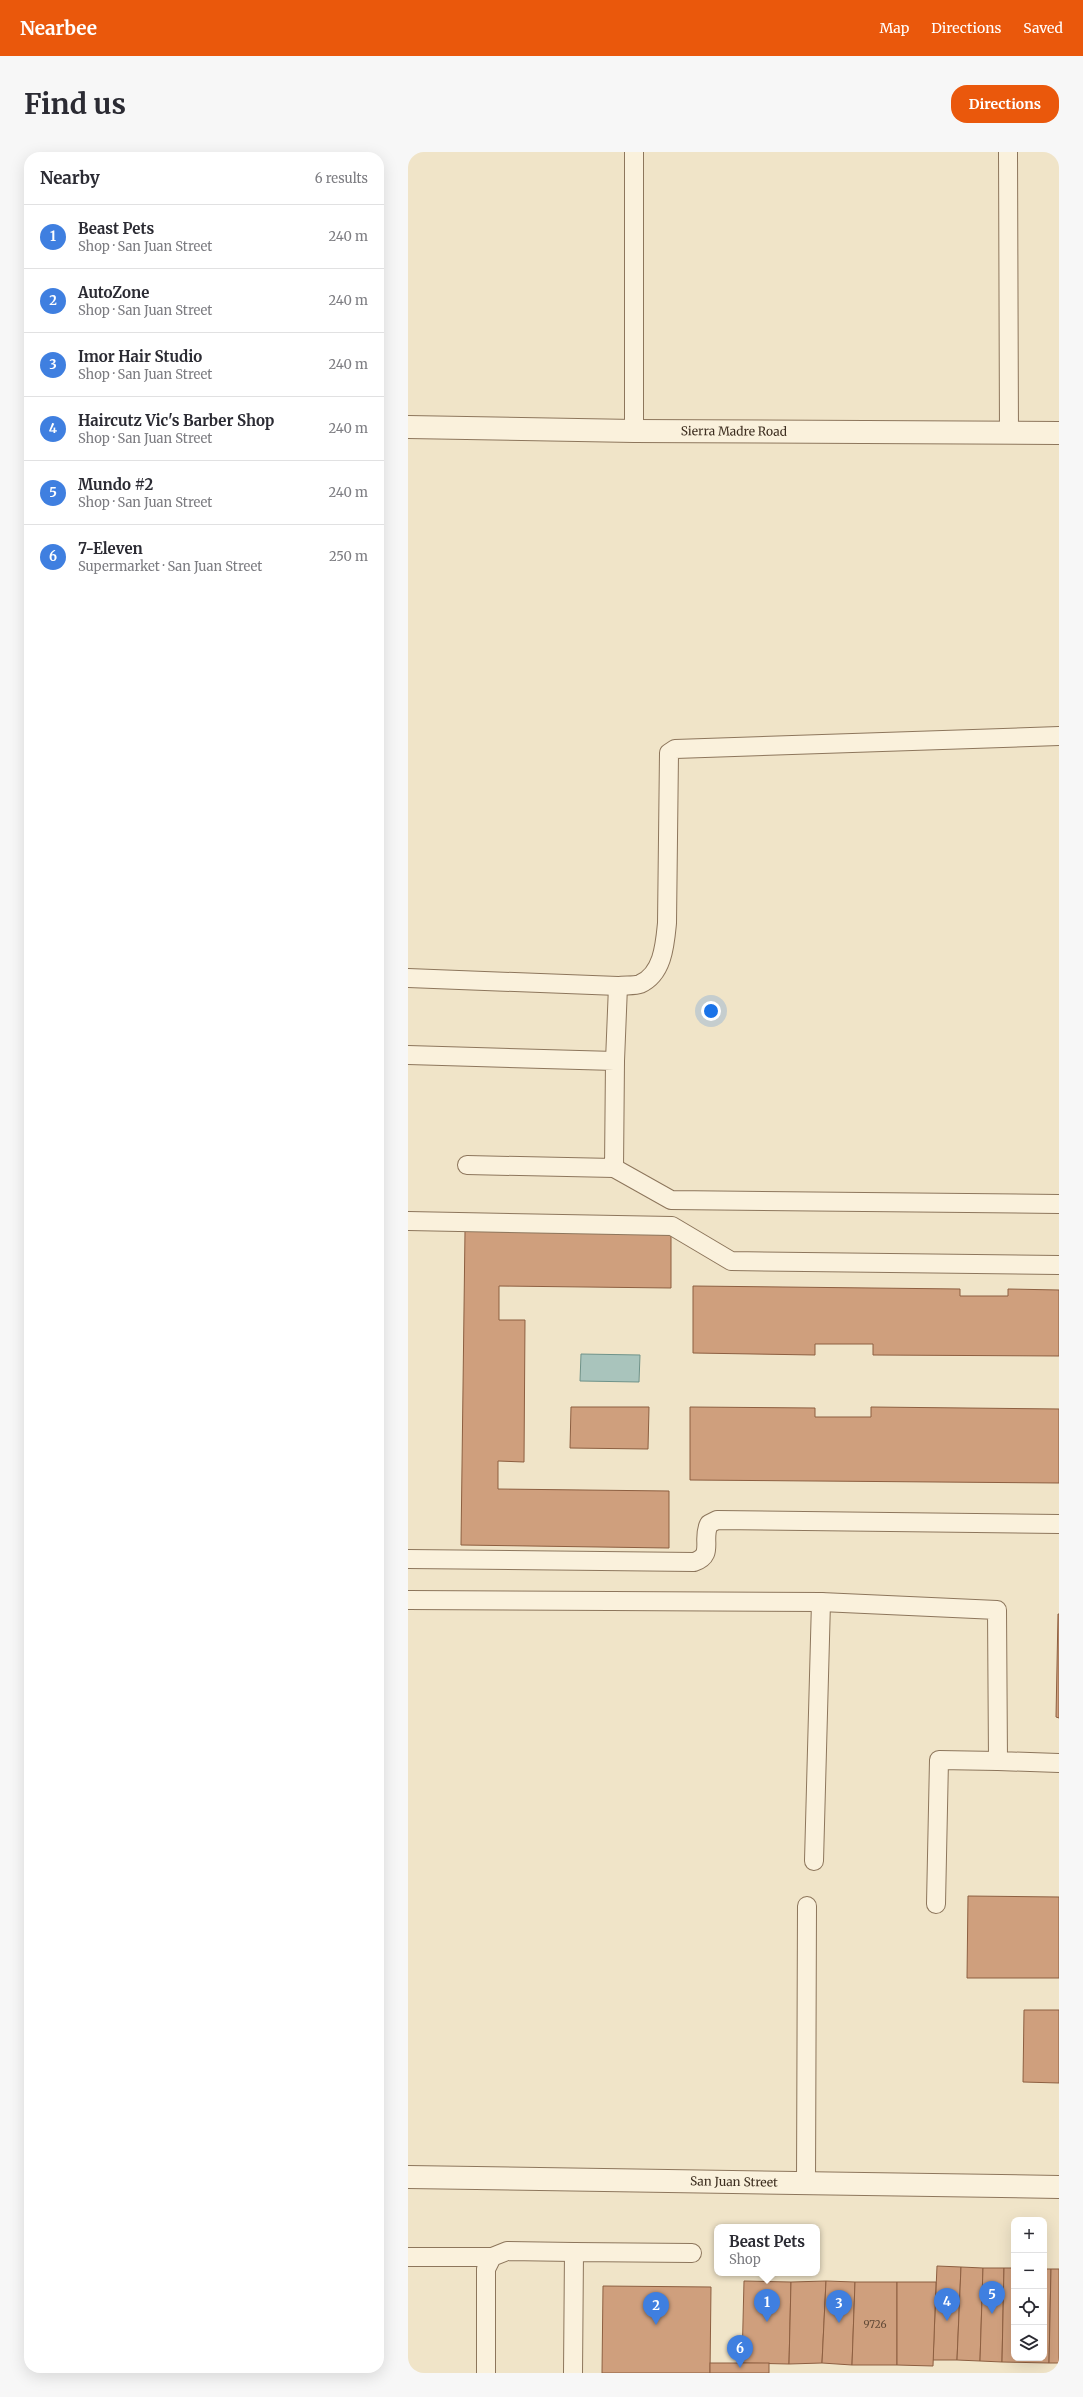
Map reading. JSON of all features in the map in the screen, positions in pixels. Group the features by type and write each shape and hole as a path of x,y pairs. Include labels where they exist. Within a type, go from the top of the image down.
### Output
{"street":[{"name":"Sierra Madre Road","path":"408,426 634,430 1009,434 1059,433"},
{"name":"San Juan Street","path":"408,2177 1059,2187"}],"lane":[{"path":"634,152 634,430"},
{"path":"1008,152 1009,434"},
{"path":"408,978 618,986 640,984 656,971 664,949 667,923 669,753 674,749 1059,736"},
{"path":"614,1168 615,1061 618,986"},
{"path":"408,1055 615,1061"},
{"path":"467,1165 614,1168 672,1200 1059,1204"},
{"path":"408,1220 672,1226 731,1260 1059,1265"},
{"path":"408,1559 694,1562 702,1559 706,1553 706,1529 709,1524 717,1520 1059,1524"},
{"path":"408,1600 821,1602 997,1610 998,1761"},
{"path":"814,1860 821,1602"},
{"path":"936,1904 939,1760 1059,1762"},
{"path":"806,2184 807,1906"},
{"path":"408,2257 492,2257 507,2251 692,2253"},
{"path":"573,2373 574,2252"},
{"path":"486,2373 486,2269 492,2257"}],"water":[{"path":"581,1354 640,1355 639,1382 580,1381"}],"building":[{"path":"465,1231 671,1233 671,1288 499,1286 499,1320 525,1320 524,1462 498,1461 498,1489 669,1491 669,1548 461,1545"},
{"path":"693,1286 960,1289 960,1296 1008,1296 1008,1289 1059,1290 1059,1356 873,1355 873,1344 815,1344 815,1355 693,1353"},
{"path":"571,1407 649,1407 648,1449 570,1448"},
{"path":"690,1407 815,1408 815,1417 871,1417 871,1407 1059,1409 1059,1483 690,1480"},
{"path":"1059,1614 1059,1718 1056,1717"},
{"path":"968,1896 1059,1897 1059,1978 967,1978"},
{"path":"1024,2010 1059,2010 1059,2083 1023,2082"},
{"path":"937,2266 961,2267 957,2360 933,2360"},
{"path":"961,2267 983,2268 980,2361 957,2360"},
{"path":"983,2268 1004,2268 1002,2362 980,2361"},
{"path":"1004,2268 1011,2268 1011,2361 1047,2361 1047,2269 1051,2269 1049,2363 1002,2362"},
{"path":"1051,2269 1059,2269 1059,2363 1049,2363"},
{"path":"744,2281 791,2282 789,2364 742,2363"},
{"path":"826,2281 822,2363 789,2364 791,2282"},
{"path":"826,2281 855,2282 852,2365 822,2363"},
{"path":"855,2282 897,2282 897,2365 852,2365"},
{"path":"897,2282 936,2282 933,2366 897,2365"},
{"path":"603,2286 711,2287 710,2373 602,2373"},
{"path":"710,2363 769,2363 769,2373 710,2373"}],"place":[{"name":"Mundo #2","path":"992,2314"},
{"name":"Haircutz Vic's Barber Shop","path":"947,2321"},
{"name":"Beast Pets","path":"767,2322"},
{"name":"Imor Hair Studio","path":"839,2323"},
{"name":"AutoZone","path":"656,2325"},
{"name":"7-Eleven","path":"740,2368"}]}
